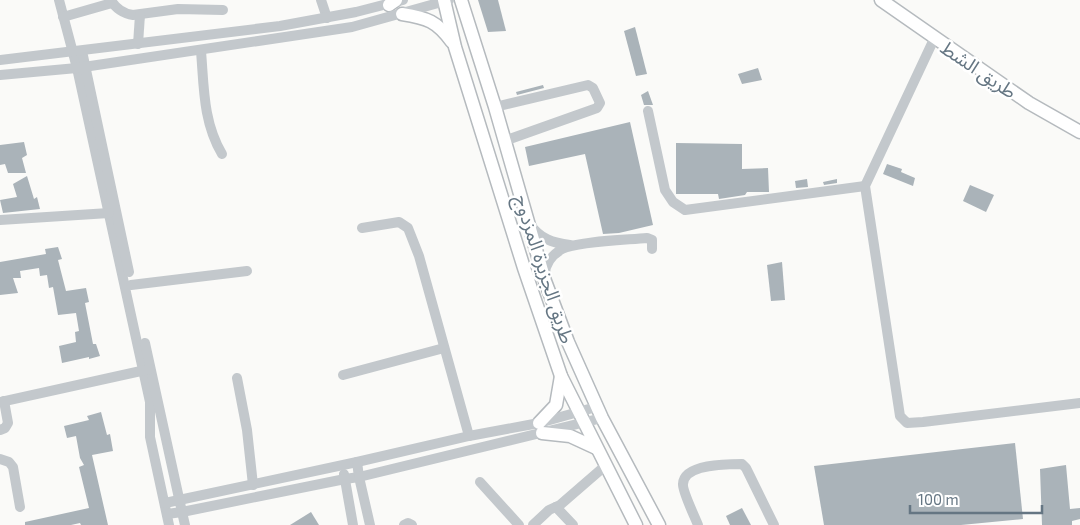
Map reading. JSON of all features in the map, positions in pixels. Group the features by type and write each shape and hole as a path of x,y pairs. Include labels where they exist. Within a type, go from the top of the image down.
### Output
{"main road":[{"name":"طريق الجزيرة المزدوج","path":"446,0 455,47 524,268 561,376 636,525"},
{"name":"طريق الجزيرة المزدوج","path":"461,0 495,107 545,281 568,342 596,406 659,525"},
{"name":"طريق الشط","path":"881,0 934,39 1028,103 1080,132"},
{"path":"402,14 428,19 437,24 455,47"},
{"path":"561,376 556,405 541,428 570,436 596,448"}],"street":[{"path":"59,0 63,17 78,51 131,285 147,369 150,402 150,437 168,525"},
{"path":"321,0 327,18"},
{"path":"0,60 280,26 327,18 403,0"},
{"path":"0,75 82,67 352,27 446,0"},
{"path":"63,17 111,1 127,14 140,15 178,9 223,10"},
{"path":"138,44 140,15"},
{"path":"934,39 865,186 900,416 907,423 924,422 1080,403"},
{"path":"201,50 207,117 214,140 222,154"},
{"path":"82,67 109,213 185,525"},
{"path":"495,107 588,85 593,88 600,103 597,108 504,141"},
{"path":"648,111 665,190 673,202 685,210 865,186"},
{"path":"524,212 535,231 542,237 557,244 574,246"},
{"path":"0,220 109,213"},
{"path":"362,228 399,222 408,228 419,256 469,436"},
{"path":"545,281 546,267 554,256 562,250 574,246 647,238 652,240 652,249"},
{"path":"131,285 248,271"},
{"path":"343,375 444,348"},
{"path":"0,430 8,423 2,402 147,369"},
{"path":"238,378 247,430 253,485"},
{"path":"167,514 345,478 359,477 541,428 596,406"},
{"path":"165,503 342,466 469,436 584,424 602,418"},
{"path":"0,459 9,462 13,467 20,507"},
{"path":"357,462 370,525"},
{"path":"698,525 682,485 684,478 692,470 734,464 742,464 746,468 774,525"},
{"path":"342,466 353,525"},
{"path":"533,525 549,510 556,507 606,466"},
{"path":"480,482 519,525"},
{"path":"556,507 573,525"},
{"path":"343,525 350,512"},
{"path":"404,525 408,523 412,525"}],"building":[{"path":"478,0 498,0 506,31 488,32"},
{"path":"635,27 647,74 636,76 624,31"},
{"path":"758,68 762,80 742,84 738,74"},
{"path":"543,85 544,88 517,95 516,92"},
{"path":"648,91 653,105 644,105 641,95"},
{"path":"630,122 653,225 619,233 603,234 585,154 529,166 525,147"},
{"path":"24,142 27,155 22,158 26,173 8,173 5,164 0,165 0,145"},
{"path":"676,143 742,144 742,169 768,168 769,192 747,192 745,195 719,199 718,194 676,194"},
{"path":"887,164 902,169 901,172 915,178 913,186 883,174"},
{"path":"27,176 34,199 37,197 40,209 3,213 0,200 17,197 13,184"},
{"path":"807,179 808,187 796,188 795,181"},
{"path":"837,179 837,183 824,185 823,182"},
{"path":"970,185 994,195 986,212 963,201"},
{"path":"58,247 62,259 58,260 66,291 86,288 89,302 85,303 93,344 96,344 100,356 62,363 59,346 76,342 75,332 79,331 76,313 58,315 53,287 49,288 47,275 40,276 39,268 20,271 21,278 13,278 18,293 0,295 0,262 46,254 45,249"},
{"path":"782,262 785,300 771,301 767,265"},
{"path":"101,412 107,435 110,434 113,451 92,455 108,525 81,525 80,523 71,525 25,525 25,522 89,508 79,467 84,465 80,458 76,436 67,438 64,426 89,420 87,416"},
{"path":"1015,443 1023,519 961,525 824,525 814,466"},
{"path":"1066,465 1070,509 1080,508 1080,519 1072,521 1072,525 1042,525 1040,469"},
{"path":"742,508 751,525 730,525 726,516"},
{"path":"311,512 319,525 290,525"}]}
